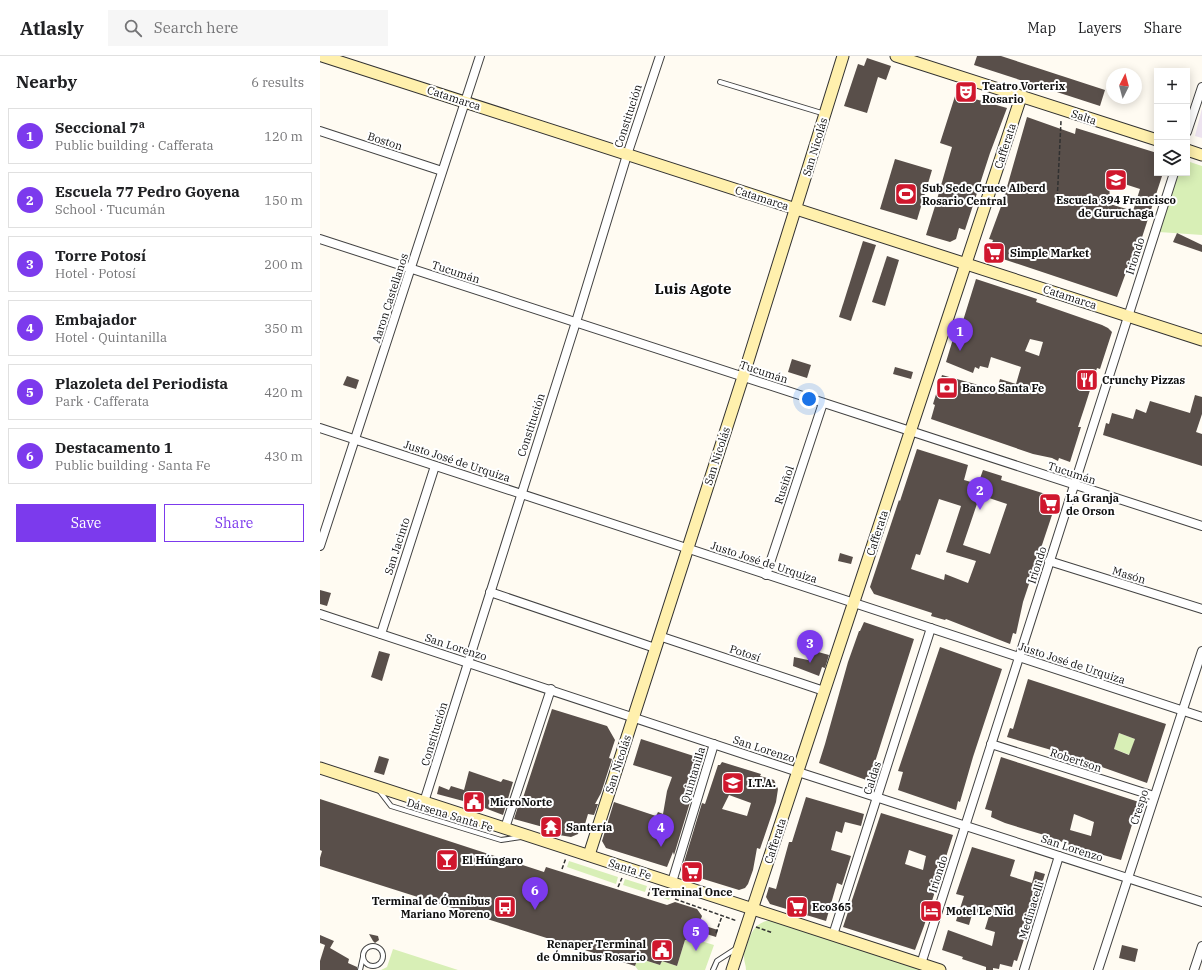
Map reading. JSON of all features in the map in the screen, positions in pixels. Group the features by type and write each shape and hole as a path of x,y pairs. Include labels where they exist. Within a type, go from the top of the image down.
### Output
{"main road":[{"name":"Catamarca","path":"322,56 1202,340"},
{"name":"San Nicolás","path":"589,855 743,377 843,56"},
{"name":"Salta","path":"896,56 1154,139"},
{"name":"Cafferata","path":"732,970 1021,97"},
{"path":"1190,151 1202,155"},
{"name":"Santa Fe","path":"320,768 940,970"}],"street":[{"name":"Aaron Castellanos","path":"320,546 480,56"},
{"name":"Constitución","path":"424,802 576,322 627,154 660,56"},
{"path":"1190,123 1202,87"},
{"name":"Boston","path":"320,131 442,171"},
{"name":"Iriondo","path":"920,964 1173,176"},
{"name":"Tucumán","path":"320,239 1202,526"},
{"name":"Rusiñol","path":"766,574 823,403"},
{"name":"Justo José de Urquiza","path":"320,428 1202,717"},
{"name":"San Jacinto","path":"381,634 435,466"},
{"name":"Masón","path":"1049,561 1202,609"},
{"path":"490,592 655,648"},
{"name":"San Lorenzo","path":"320,614 633,716 798,772 1202,902"},
{"name":"Caldas","path":"833,935 931,628"},
{"name":"Potosí","path":"659,636 824,691"},
{"name":"Crespo","path":"1098,970 1202,651"},
{"path":"505,828 551,689"},
{"name":"Quintanilla","path":"672,882 714,744"},
{"name":"Robertson","path":"991,744 1154,796"},
{"name":"Medinacelli","path":"1024,970 1060,856"},
{"path":"1194,970 1202,946"}],"lane":[{"path":"720,82 825,114"},
{"name":"Dársena Santa Fe","path":"375,786 390,806 501,840 529,836"},
{"path":"713,970 716,961 740,945"},
{"path":"360,970 363,954 365,950 370,947 374,946 379,948 383,952 384,957 382,962 373,968 364,960 363,954"}],"path":[{"path":"1057,203 1061,121"},
{"path":"562,869 566,857"},
{"path":"618,887 623,875"},
{"path":"648,896 652,884"},
{"path":"679,897 675,900 773,933"},
{"path":"716,933 722,916"}],"shaded area":[{"path":"1202,108 1202,138 1195,136"}],"green space":[{"path":"1190,162 1202,166 1202,235 1159,232 1178,176 1190,176"},
{"path":"1119,733 1135,739 1130,755 1114,749"},
{"path":"569,861 618,877 616,884 567,867"},
{"path":"625,879 647,886 645,892 623,885"},
{"path":"654,888 671,894 669,900 652,894"},
{"path":"766,921 773,921 923,970 746,970 744,954 750,937 756,927"},
{"path":"694,939 714,945 705,970 638,970 635,966 638,958 660,965 662,961 677,966 685,940"},
{"path":"393,949 458,970 381,970 387,967"}],"building":[{"path":"977,56 1001,56 1105,90 1100,106 974,65"},
{"path":"867,58 891,66 886,80 878,77 867,113 844,106 858,64 864,66"},
{"path":"957,90 976,94 975,99 1007,108 990,153 965,230 959,228 956,239 950,242 926,235 952,147 940,143"},
{"path":"1027,117 1075,134 1076,128 1154,152 1154,176 1162,176 1132,268 1128,267 1117,297 988,254 993,240 989,239 1003,201","holes":["1109,179 1140,189 1133,211 1110,204"]},
{"path":"895,159 932,170 917,220 880,209"},
{"path":"1177,233 1202,245 1202,252 1173,242"},
{"path":"863,241 876,245 851,321 839,317"},
{"path":"887,256 899,260 885,306 872,302"},
{"path":"976,279 1037,299 1036,302 1102,325 1112,332 1100,369 1097,368 1078,427 1081,427 1070,462 1059,458 1058,461 1052,458 1033,454 931,419 935,405 933,404 942,375 997,390 1000,379 1016,384 1021,367 991,357 988,368 980,366 979,369 975,367 973,373 946,362 953,339 957,340","holes":["1030,339 1043,342 1039,356 1025,351"]},
{"path":"792,359 811,365 807,378 788,372"},
{"path":"895,367 913,372 911,379 893,374"},
{"path":"347,376 359,380 356,389 343,385"},
{"path":"1195,395 1202,397 1202,414 1196,432 1202,434 1202,466 1103,435 1106,423 1109,424 1112,413 1133,419 1136,409 1146,413 1150,401 1190,413"},
{"path":"917,449 968,465 964,480 978,484 983,470 1002,476 1001,480 1055,497 1055,506 1023,602 1016,634 1013,633 1010,644 946,619 931,616 932,613 874,594 870,587 899,500 900,501","holes":["980,495 1007,504 990,554 963,545","939,499 961,506 946,552 976,561 968,583 945,574 944,580 911,569 916,554 920,555"]},
{"path":"840,553 853,557 851,564 838,561"},
{"path":"320,590 331,593 327,606 320,604"},
{"path":"864,622 914,639 869,781 819,763 848,662 859,631"},
{"path":"940,647 1002,669 960,802 958,801 956,810 898,790 903,772 898,771"},
{"path":"811,650 829,655 825,668 822,667 819,676 793,666 794,657 808,660"},
{"path":"379,651 390,654 382,681 371,677"},
{"path":"1028,679 1166,724 1147,783 1065,754 1007,737 1010,728 1013,729","holes":["1119,733 1135,739 1129,755 1114,749"]},
{"path":"552,709 607,726 615,740 609,758 612,759 601,793 595,804 598,804 594,815 588,814 585,824 581,823 578,834 571,837 559,835 543,827 514,819 521,797 523,798"},
{"path":"641,739 703,759 674,855 673,852 667,867 606,848 602,841 614,802 656,816 658,812 663,814 667,791 672,777 633,765"},
{"path":"379,756 389,759 384,775 374,772"},
{"path":"1001,757 1139,802 1121,860 1075,847 1044,835 1005,823 991,817 992,811 985,809","holes":["1074,814 1094,822 1091,836 1070,830"]},
{"path":"722,762 761,774 760,776 774,780 778,789 776,802 760,849 757,848 753,870 748,884 745,888 739,890 700,878 682,869 702,803 705,804 718,765","holes":["729,795 751,803 747,816 722,809"]},
{"path":"469,771 501,782 503,779 513,782 503,815 482,806 437,794 439,786 449,790 451,786 464,790"},
{"path":"806,797 864,814 861,826 845,822 842,833 836,831 831,850 851,856 842,885 837,883 826,921 770,904 766,897 769,887 776,889 789,842 792,842"},
{"path":"320,799 544,872 546,867 667,905 675,902 697,909 702,916 699,924 718,930 716,937 697,931 694,939 685,940 677,966 662,961 660,965 638,958 635,966 320,866 322,851 320,850"},
{"path":"881,813 953,835 915,950 843,927","holes":["909,850 926,856 923,870 905,864"]},
{"path":"972,847 1015,860 1010,876 1032,883 1035,871 1045,874 1017,961 1014,960 1012,967 1000,964 999,969 993,968 993,970 986,970 986,967 942,950 948,930 992,946 995,932 985,929 989,916 973,911 969,925 956,921 964,896 956,894"},
{"path":"369,934 378,936 379,940 375,943"},
{"path":"320,935 334,941 330,948 349,959 348,963 357,967 357,970 320,970 320,961 325,945 320,943"},
{"path":"1122,945 1138,949 1135,962 1119,958"}],"place":[{"name":"Teatro Vorterix Rosario","path":"966,92"},
{"name":"Escuela 394 Francisco de Guruchaga","path":"1116,180"},
{"name":"Sub Sede Cruce Alberd Rosario Central","path":"906,194"},
{"name":"Simple Market","path":"994,253"},
{"name":"Seccional 7ª","path":"960,351"},
{"name":"Crunchy Pizzas","path":"1087,380"},
{"name":"Banco Santa Fe","path":"947,388"},
{"name":"La Granja de Orson","path":"1050,504"},
{"name":"Escuela 77 Pedro Goyena","path":"980,510"},
{"name":"Torre Potosí","path":"810,663"},
{"name":"I.T.A.","path":"733,783"},
{"name":"MicroNorte","path":"474,802"},
{"name":"Santería","path":"551,827"},
{"name":"Embajador","path":"661,847"},
{"name":"El Húngaro","path":"447,860"},
{"name":"Terminal Once","path":"692,872"},
{"name":"Terminal de Ómnibus Mariano Moreno","path":"505,907"},
{"name":"Eco365","path":"797,907"},
{"name":"Destacamento 1","path":"535,910"},
{"name":"Motel Le Nid","path":"931,911"},
{"name":"Renaper Terminal de Ómnibus Rosario","path":"662,950"},
{"name":"Plazoleta del Periodista","path":"696,951"}],"district":[{"name":"Luis Agote","path":"693,289"}]}
